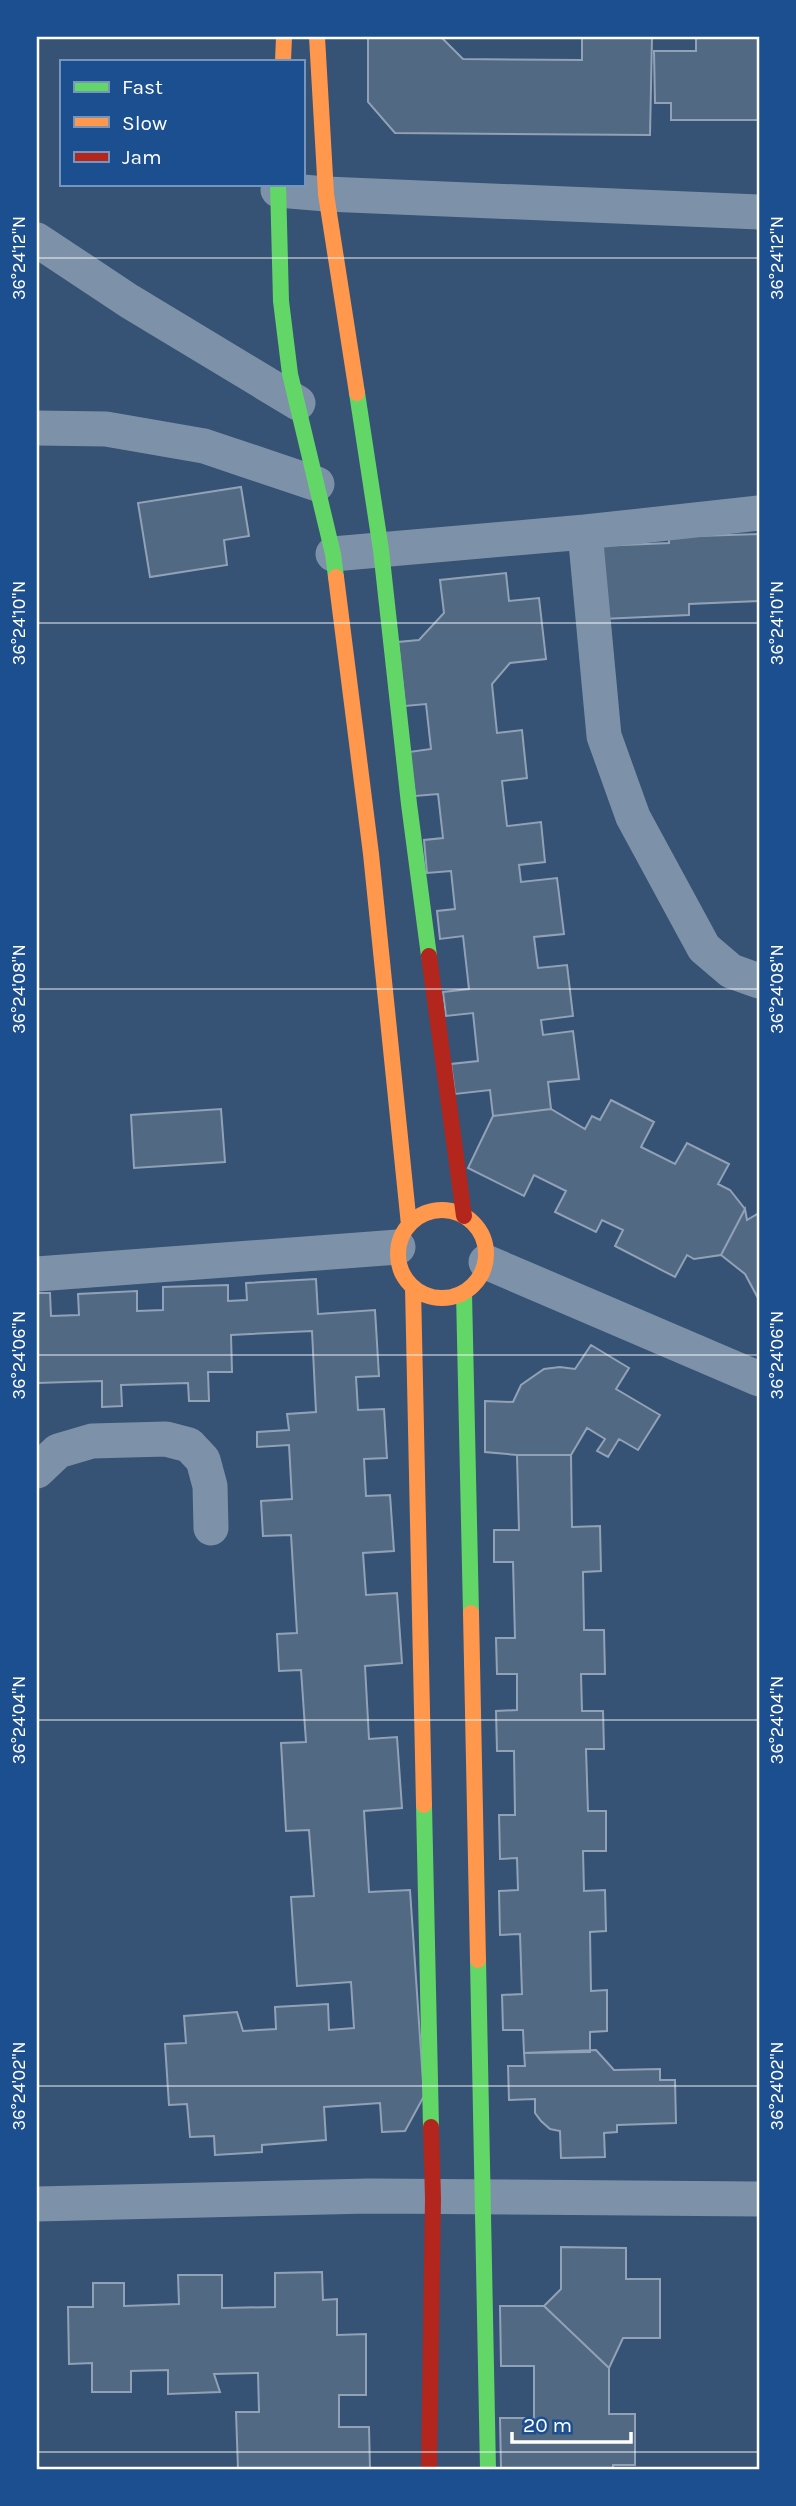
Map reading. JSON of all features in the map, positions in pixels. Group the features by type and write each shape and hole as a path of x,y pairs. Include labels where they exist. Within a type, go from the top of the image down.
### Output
{"street":[{"path":"283,60 284,37"},
{"path":"317,37 326,194 381,550 409,804 464,1216"},
{"path":"37,1274 403,1236 420,1215 440,1209 464,1216 476,1224 485,1242 486,1262 479,1280 464,1293 444,1299 425,1296 408,1284 399,1267 403,1236 371,854 333,554 290,374 281,301 278,187 326,194 759,212"},
{"path":"37,240 130,301 298,403"},
{"path":"37,428 106,429 204,446 317,484"},
{"path":"333,554 585,532 759,513"},
{"path":"585,532 604,736 633,817 704,948 731,971 759,981"},
{"path":"486,1262 759,1379"},
{"path":"413,1287 433,2198 429,2469"},
{"path":"464,1293 488,2469"},
{"path":"37,1471 58,1451 92,1441 166,1439 189,1445 203,1460 210,1486 211,1528"},
{"path":"37,2204 369,2196 759,2199"}],"building":[{"path":"368,37 441,37 463,59 582,60 582,37 652,37 650,135 395,133 368,102"},
{"path":"696,37 759,37 759,120 671,120 671,103 655,103 654,51 696,51"},
{"path":"241,487 249,536 224,540 227,565 150,577 138,503"},
{"path":"668,528 698,536 759,534 759,601 689,604 689,615 602,619 599,546 669,543"},
{"path":"506,573 509,601 539,598 546,659 510,663 492,684 497,733 522,730 527,778 502,781 507,826 541,822 545,862 519,865 521,882 557,878 564,934 534,937 538,968 567,965 573,1016 541,1020 543,1035 573,1031 579,1079 548,1082 551,1109 493,1116 490,1090 455,1094 451,1064 478,1061 473,1013 446,1016 443,992 469,989 463,936 440,939 437,911 455,909 451,871 427,873 424,840 443,838 438,794 415,796 409,752 431,749 426,704 405,706 398,642 419,640 444,613 440,580"},
{"path":"611,1100 654,1122 641,1147 675,1164 687,1143 729,1164 718,1184 730,1190 745,1209 721,1255 694,1259 687,1255 675,1277 615,1246 623,1230 602,1220 596,1232 555,1212 566,1191 534,1175 524,1196 468,1168 493,1116 551,1109 585,1129 592,1116 600,1120"},
{"path":"221,1109 225,1162 134,1168 131,1115"},
{"path":"745,1209 747,1220 759,1213 759,1300 745,1274 721,1255"},
{"path":"316,1279 318,1314 375,1310 379,1376 356,1377 358,1410 384,1409 387,1458 364,1459 366,1496 390,1495 394,1551 363,1553 366,1595 397,1593 402,1663 365,1666 369,1739 397,1737 402,1808 364,1811 369,1892 410,1890 424,2096 405,2131 382,2132 380,2103 324,2107 326,2140 262,2145 262,2152 215,2155 214,2136 190,2137 187,2104 169,2105 165,2044 186,2043 184,2016 237,2012 243,2031 276,2029 275,2007 328,2004 329,2030 354,2028 351,1982 297,1986 291,1897 314,1896 309,1830 286,1831 281,1743 306,1742 301,1670 279,1671 277,1634 297,1633 291,1535 263,1536 261,1501 292,1499 289,1445 257,1447 257,1432 289,1430 287,1414 316,1412 312,1331 231,1335 232,1372 208,1372 209,1401 189,1401 188,1383 121,1385 122,1406 102,1407 102,1381 37,1383 37,1293 50,1293 51,1316 79,1315 78,1294 137,1291 137,1311 163,1310 163,1287 228,1285 228,1301 247,1300 246,1283"},
{"path":"591,1345 629,1368 616,1389 660,1415 638,1450 619,1439 608,1457 597,1451 605,1439 587,1428 571,1455 485,1452 485,1401 513,1402 521,1385 544,1369 575,1369"},
{"path":"517,1455 571,1455 572,1527 600,1526 601,1571 583,1572 584,1630 604,1630 605,1674 581,1674 582,1711 603,1711 604,1749 586,1749 588,1811 606,1811 606,1851 583,1851 584,1891 605,1890 606,1931 590,1932 591,1991 607,1990 607,2031 590,2032 590,2052 524,2053 523,2030 503,2030 502,1995 522,1994 520,1934 500,1935 499,1891 518,1890 517,1858 500,1859 499,1815 515,1815 514,1751 497,1751 496,1711 517,1710 517,1674 497,1674 496,1638 515,1638 513,1562 494,1562 494,1530 519,1530"},
{"path":"596,2050 614,2070 660,2069 660,2080 675,2080 676,2123 617,2125 617,2132 604,2133 605,2157 561,2158 560,2131 550,2129 541,2121 535,2113 535,2099 509,2100 508,2066 525,2066 524,2053"},
{"path":"561,2247 626,2248 626,2279 660,2279 660,2338 623,2338 609,2368 544,2306 561,2289"},
{"path":"322,2272 323,2300 337,2299 337,2335 366,2334 366,2395 339,2395 339,2427 369,2427 370,2469 238,2469 236,2412 259,2412 258,2373 214,2374 220,2392 168,2394 168,2370 131,2371 131,2392 92,2392 92,2363 69,2364 68,2307 93,2307 93,2283 124,2283 124,2306 179,2304 178,2275 222,2275 222,2308 275,2307 275,2273"},
{"path":"500,2306 544,2306 609,2368 609,2414 635,2414 635,2465 613,2465 613,2469 501,2468 500,2418 534,2418 534,2366 501,2366"}],"traffic: fast":[{"path":"278,186 281,301 290,374 333,554 336,577"},
{"path":"357,393 381,550 429,956"},
{"path":"464,1293 471,1613"},
{"path":"424,1805 431,2127"},
{"path":"478,1960 488,2469"}],"traffic: slow":[{"path":"283,60 284,37"},
{"path":"317,37 326,194 357,393"},
{"path":"336,577 371,854 409,1225"},
{"path":"442,1210 467,1217 479,1229 486,1254 479,1279 467,1291 442,1298 417,1291 405,1279 398,1254 405,1229 417,1217 442,1210"},
{"path":"413,1287 424,1805"},
{"path":"471,1613 478,1960"}],"traffic: jam":[{"path":"429,956 464,1216"},
{"path":"429,2469 433,2198 431,2127"}]}
